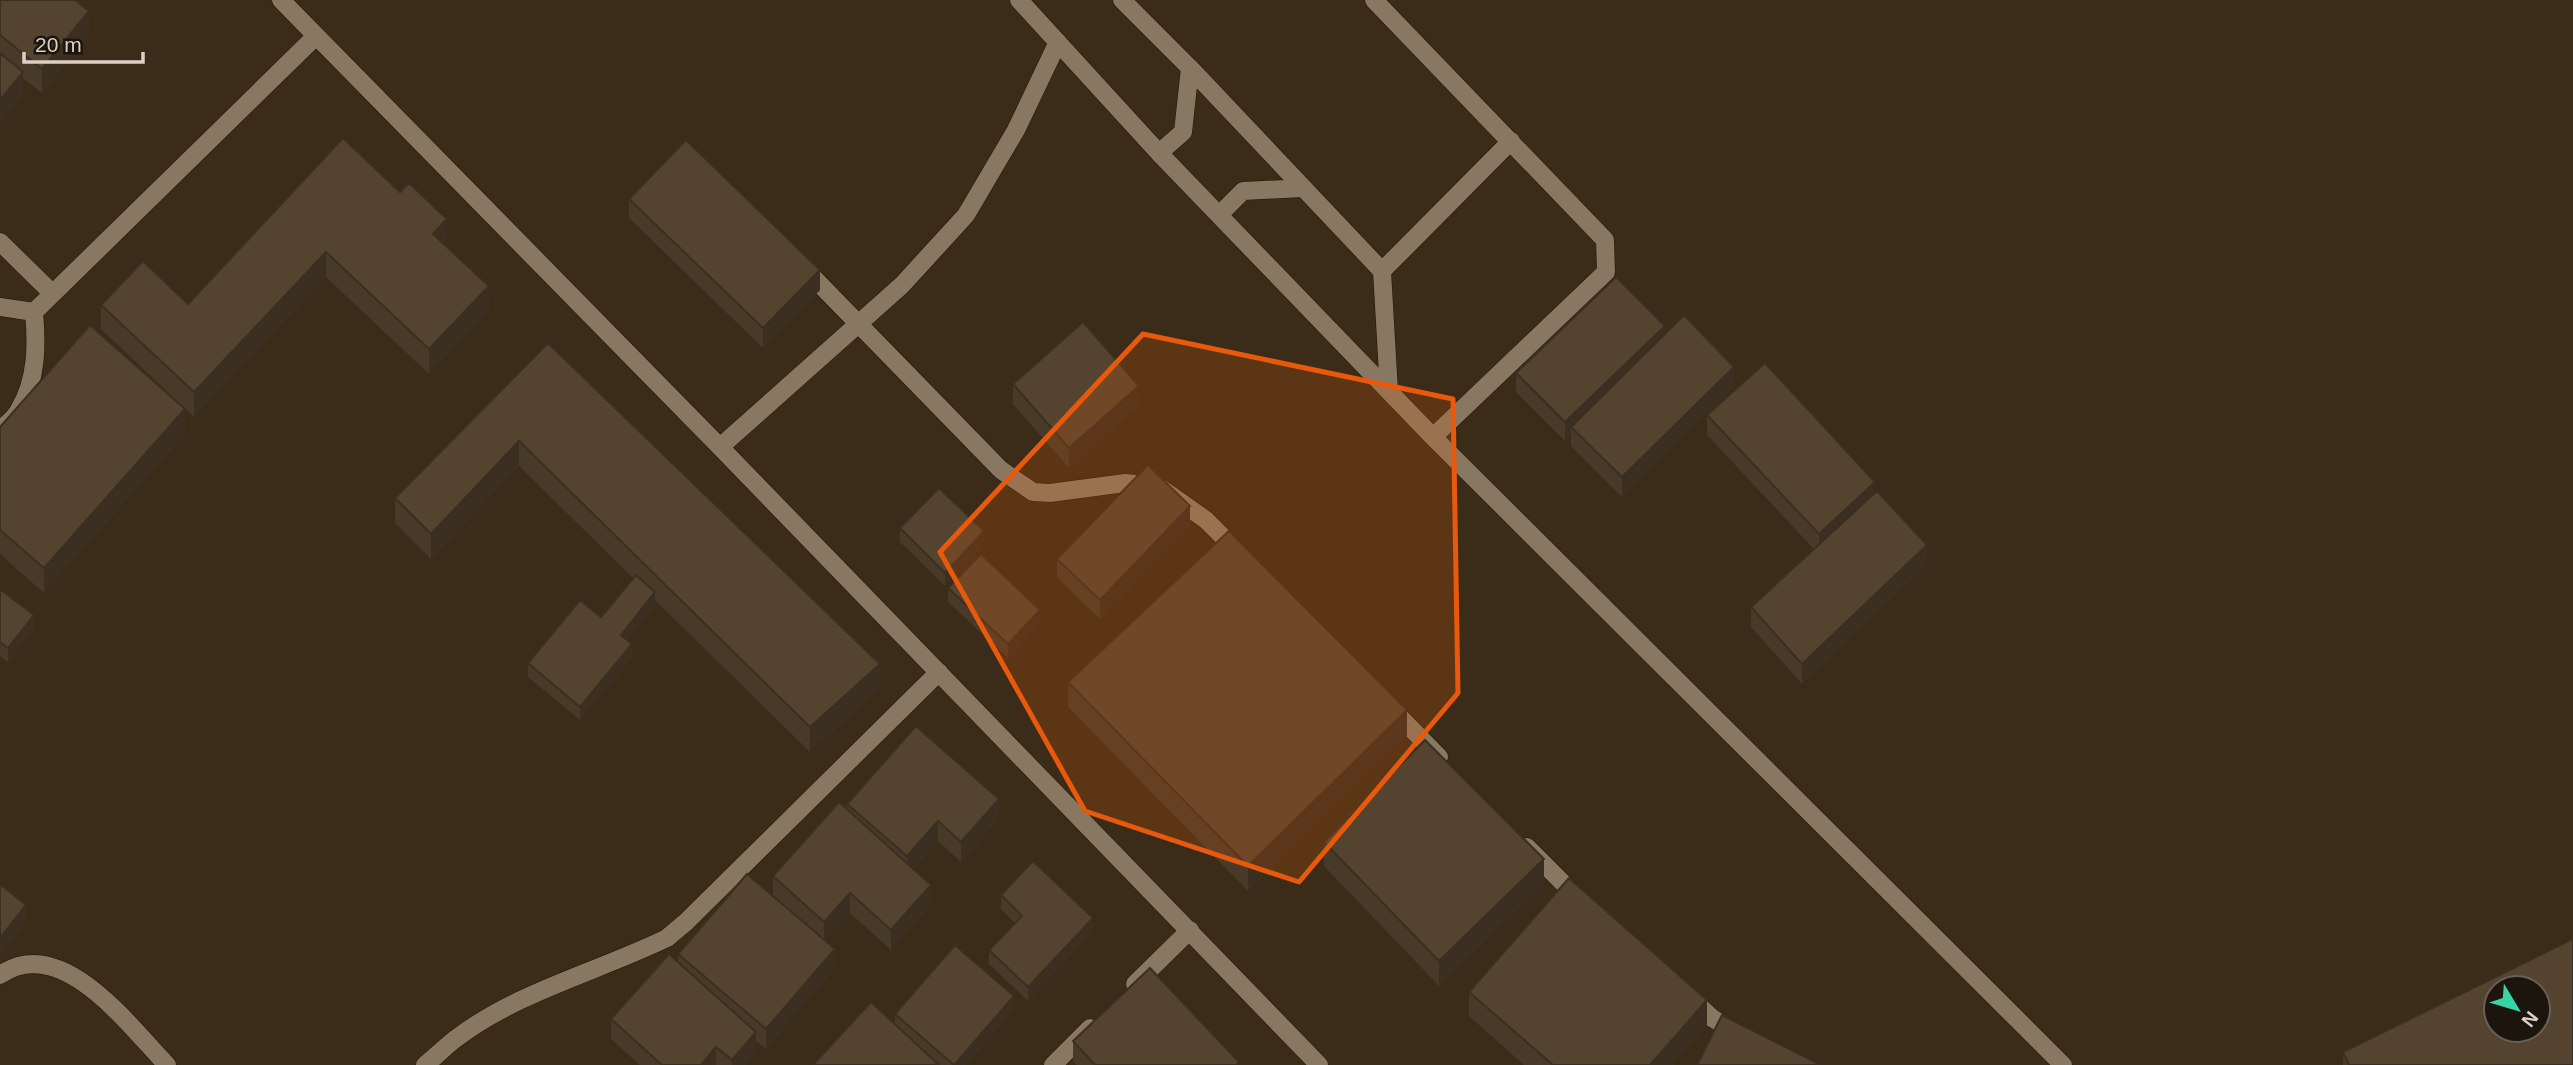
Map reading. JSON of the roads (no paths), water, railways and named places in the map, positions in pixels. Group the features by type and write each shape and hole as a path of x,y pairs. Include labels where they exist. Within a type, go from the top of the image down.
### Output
{"street":[{"path":"281,0 720,447 1319,1065"},
{"path":"1019,0 1160,153 1433,438 2063,1065"},
{"path":"1122,0 1382,271 1389,391"},
{"path":"1374,0 1605,240 1606,272 1433,438"},
{"path":"0,430 19,412 30,384 37,346 34,312 316,36"},
{"path":"720,447 902,285 965,215 1016,130 1058,42"},
{"path":"1160,153 1183,132 1190,68"},
{"path":"1382,271 1511,141"},
{"path":"1220,214 1243,191 1303,188"},
{"path":"0,243 52,293"},
{"path":"794,258 1001,470 1018,484 1033,492 1050,493 1125,483 1158,486 1206,520 1254,569"},
{"path":"0,307 34,312"},
{"path":"425,1065 454,1040 486,1019 531,996 667,937 686,922 939,673"},
{"path":"1379,696 1456,774"},
{"path":"1514,833 1591,911"},
{"path":"1122,998 1190,930"},
{"path":"0,975 24,963 51,966 76,975 167,1065"},
{"path":"1672,982 1712,1018 1755,1044"},
{"path":"1053,1065 1102,1017"}]}
